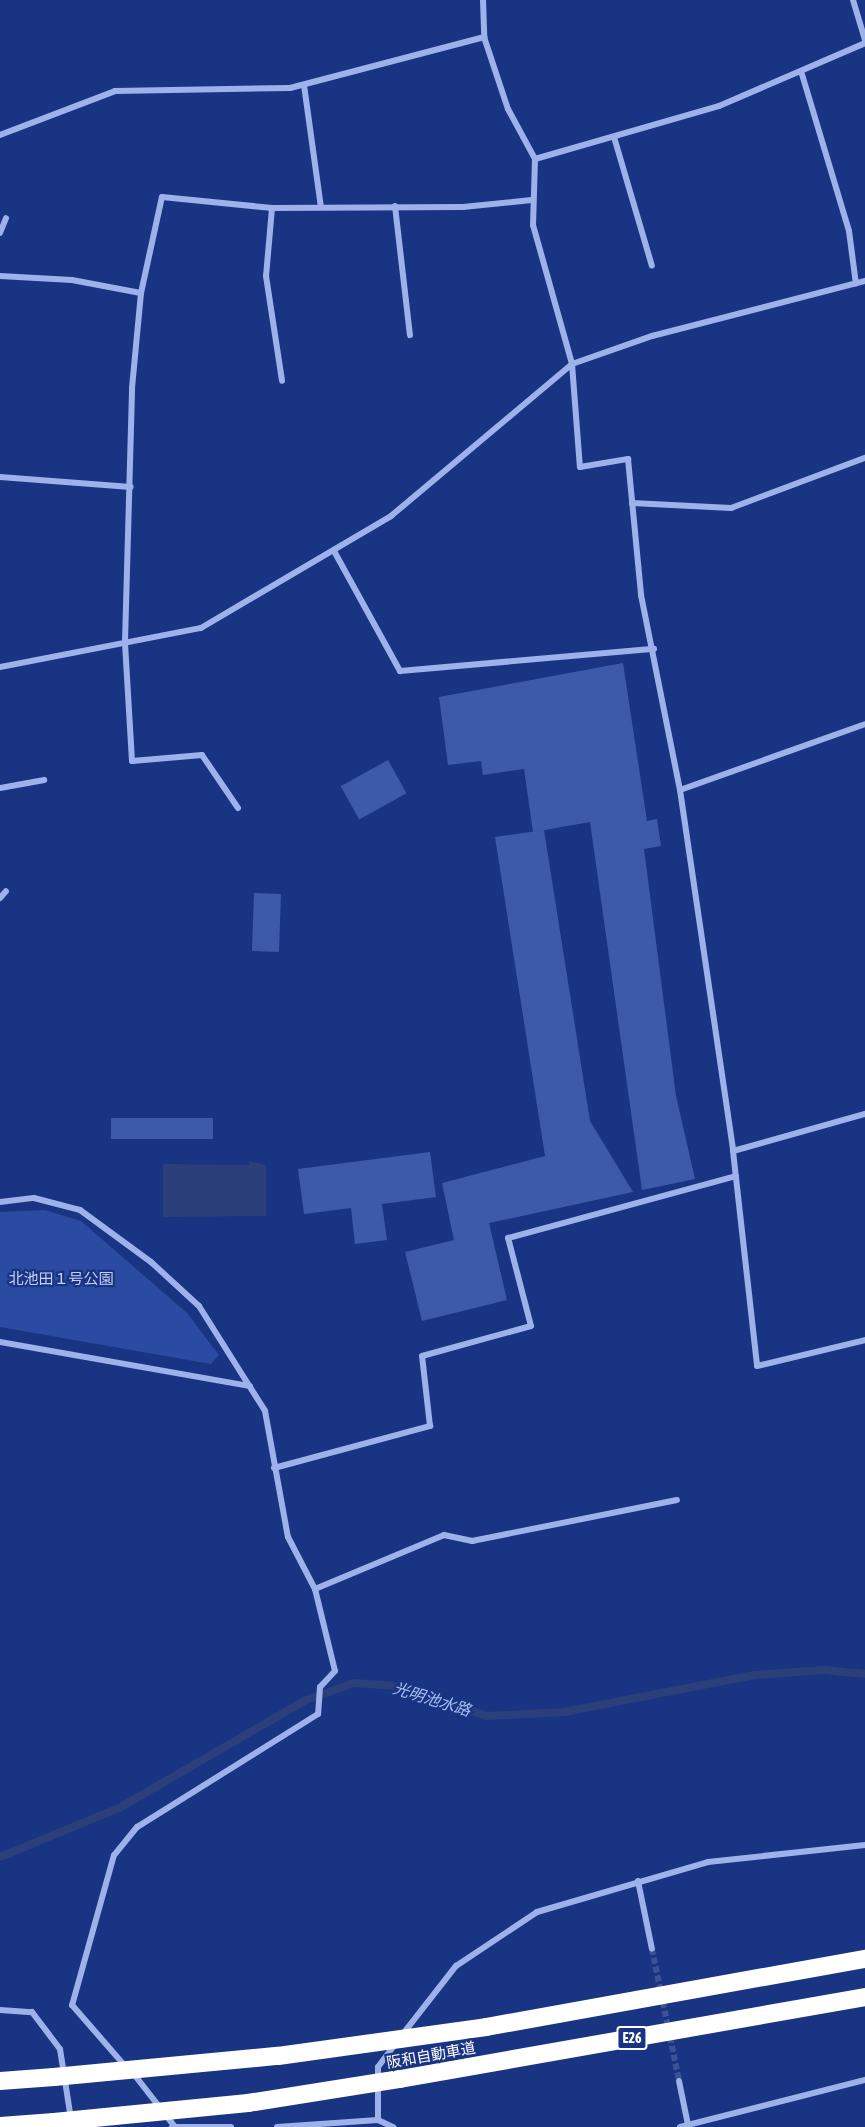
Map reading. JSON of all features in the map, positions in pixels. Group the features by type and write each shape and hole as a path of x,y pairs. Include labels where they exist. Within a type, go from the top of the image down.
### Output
{"highway":[{"name":"阪和自動車道","path":"0,2081 278,2056 486,2027 865,1959"},
{"name":"阪和自動車道","path":"0,2126 63,2125 248,2103 400,2079 865,1997"}],"street":[{"path":"483,0 484,37 508,109 535,159 533,225 572,364 580,467 628,459 641,595 654,649 680,790 733,1151 757,1366 865,1340"},
{"path":"535,159 718,106 865,42 864,29 853,0"},
{"path":"0,135 115,91 304,85 484,37"},
{"path":"801,71 849,231 856,284"},
{"path":"304,85 321,207"},
{"path":"614,137 652,266"},
{"path":"238,808 202,755 132,761 125,642 141,293 162,197 272,208 532,200"},
{"path":"395,206 410,335"},
{"path":"272,208 266,276 282,381"},
{"path":"0,233 6,218"},
{"path":"0,276 72,280 141,293"},
{"path":"0,667 201,628 391,516 572,364 652,336 865,281"},
{"path":"633,503 731,508 865,458"},
{"path":"0,477 131,487"},
{"path":"334,551 400,671 654,649"},
{"path":"680,790 865,724"},
{"path":"0,788 45,780"},
{"path":"0,898 6,891"},
{"path":"733,1151 865,1114"},
{"path":"274,1468 430,1426 422,1356 531,1326 508,1238 736,1176"},
{"path":"0,1202 34,1198 80,1210 99,1222 200,1306 265,1411 288,1537 315,1589 335,1671 320,1687 318,1714 137,1827 114,1856 72,2005 173,2127 231,2127"},
{"path":"0,1342 250,1386"},
{"path":"315,1589 444,1535 472,1541 677,1500"},
{"path":"378,2120 378,2067 456,1966 537,1912 708,1862 865,1845"},
{"path":"638,1881 652,1949"},
{"path":"0,2010 32,2012 60,2049 63,2125"},
{"path":"680,2127 865,2080"},
{"path":"679,2081 688,2125"},
{"path":"278,2127 378,2120 393,2127"}],"green space":[{"name":"北池田１号公園","path":"45,1210 81,1221 187,1313 219,1355 211,1364 0,1327 0,1212"}],"shaded area":[{"path":"249,1161 266,1165 266,1216 163,1217 163,1164 249,1165"}],"building":[{"path":"623,663 647,821 657,819 661,846 644,849 676,1096 695,1179 642,1190 590,822 533,832 524,769 483,775 481,761 448,765 439,697"},
{"path":"388,760 406,793 359,819 341,786"},
{"path":"544,830 590,1121 633,1192 489,1223 507,1300 422,1321 405,1252 454,1240 442,1183 545,1156 495,837"},
{"path":"254,893 281,894 279,952 252,951"},
{"path":"111,1118 213,1118 213,1139 111,1139"},
{"path":"430,1152 436,1197 382,1204 387,1240 355,1244 351,1208 304,1214 298,1169"}],"waterway":[{"name":"光明池水路","path":"0,1857 119,1808 306,1700 354,1683 393,1686 487,1716 564,1712 754,1675 824,1670 865,1674"}],"tunnel":[{"path":"652,1949 679,2081"}]}
